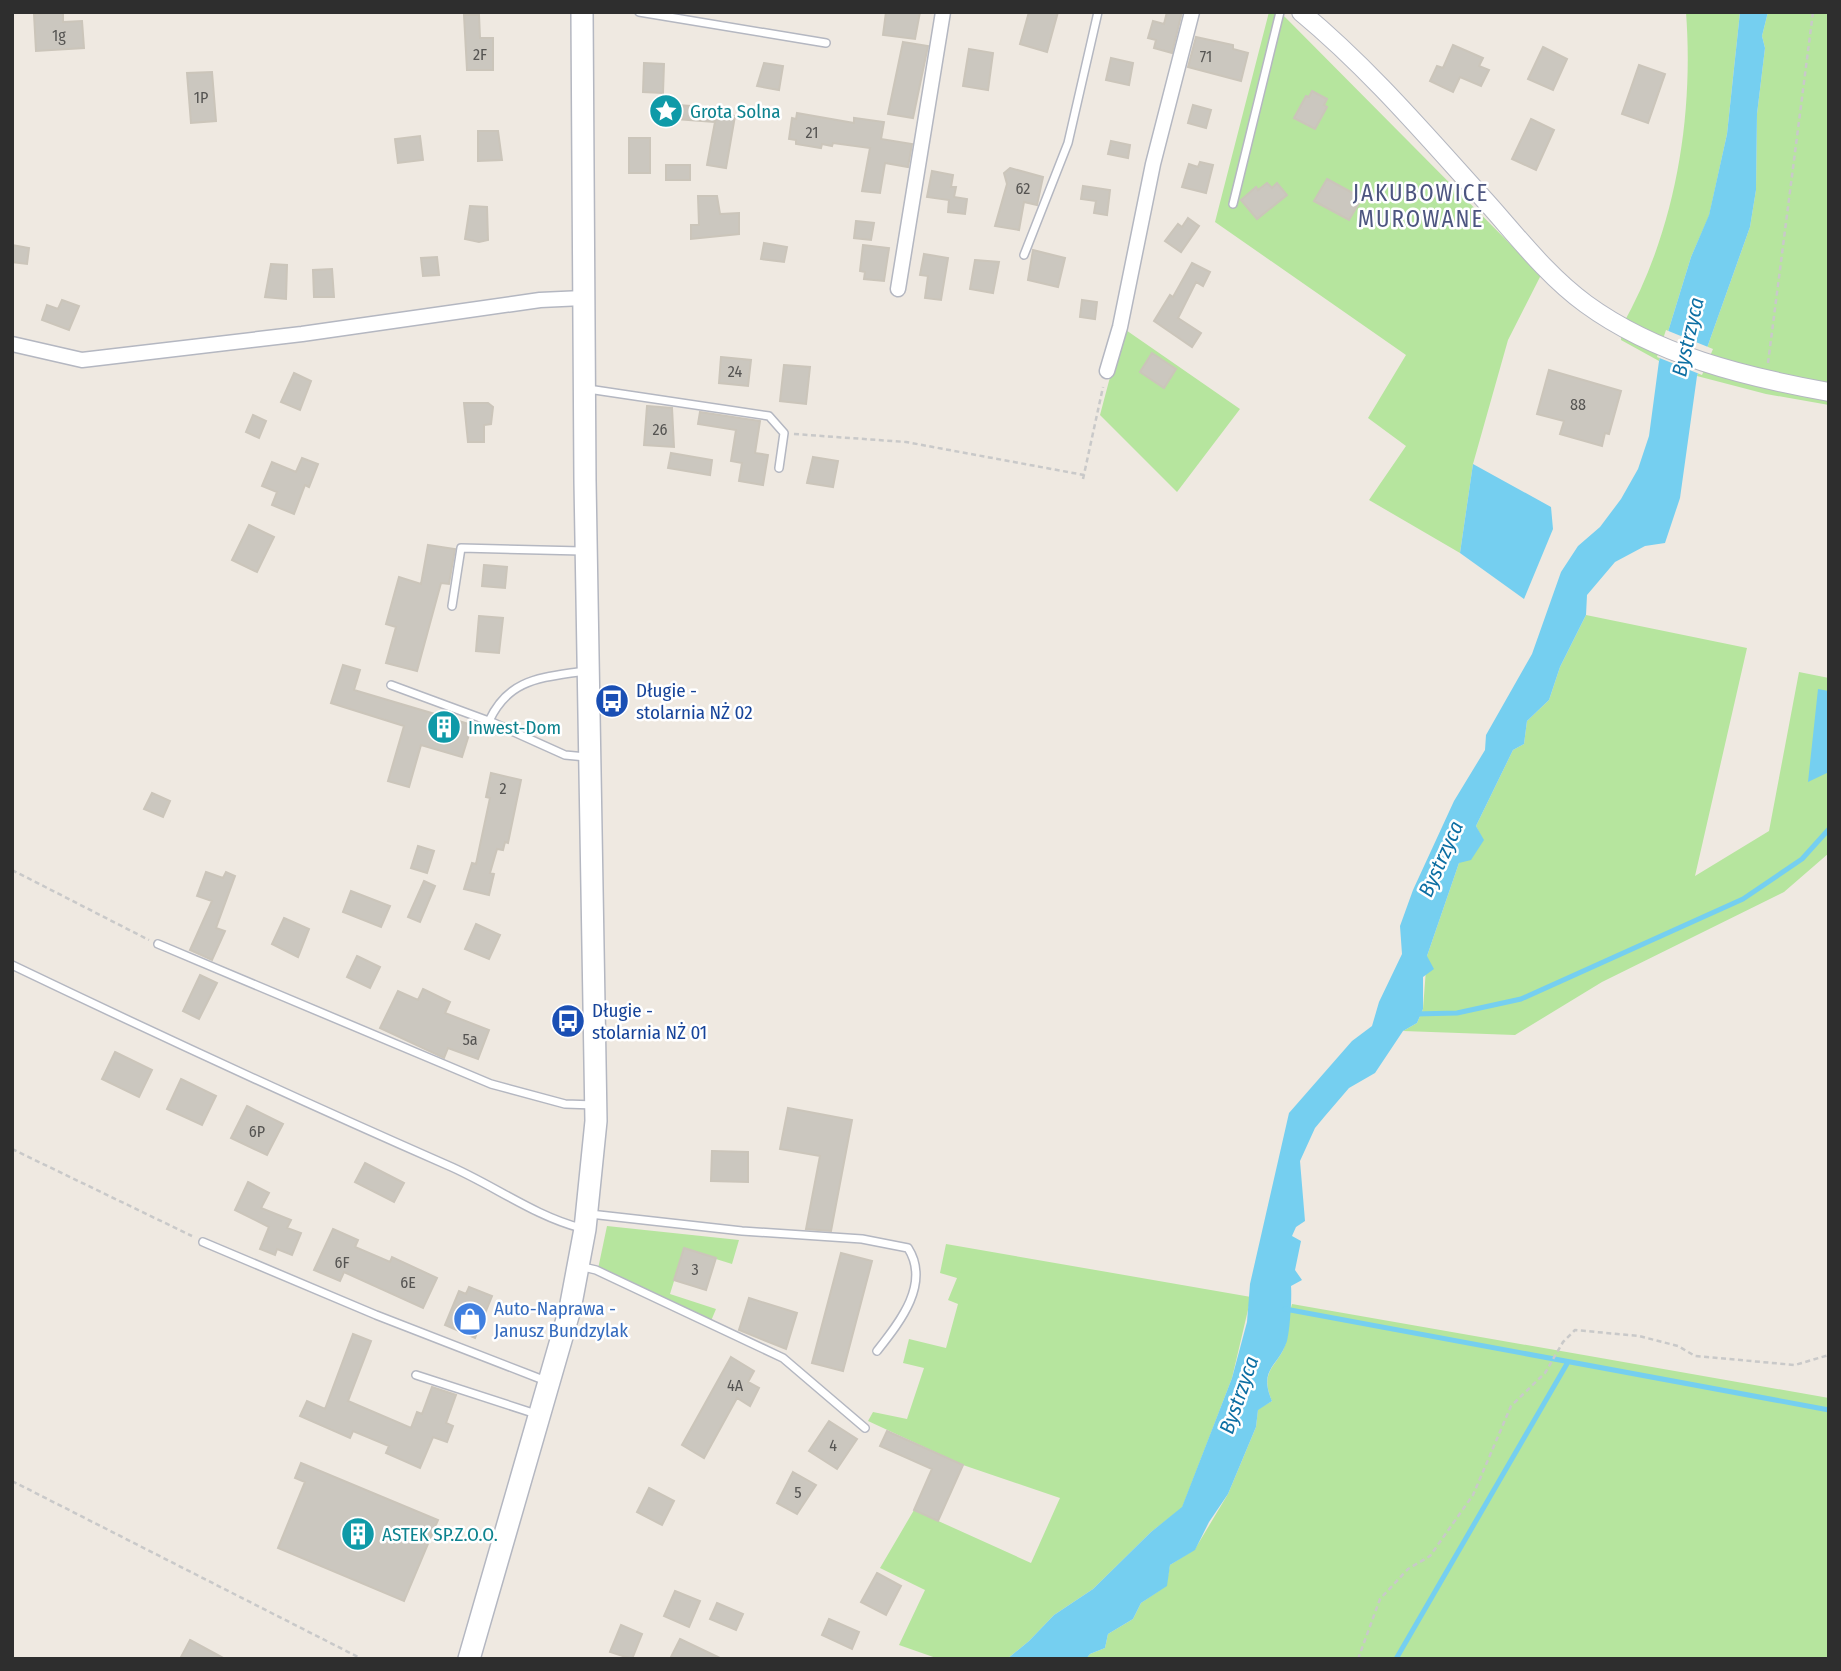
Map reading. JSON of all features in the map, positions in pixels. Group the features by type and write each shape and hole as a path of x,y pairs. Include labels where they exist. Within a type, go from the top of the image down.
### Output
{"main road":[{"path":"469,1659 550,1382 579,1266 586,1221 596,1105 586,551 582,12"}],"street":[{"path":"898,289 943,12"},
{"path":"1107,371 1120,327 1153,163 1192,12"},
{"path":"1301,12 1360,64 1558,280 1598,312 1648,338 1735,372 1829,392"},
{"path":"12,345 82,360 302,334 540,300 583,298"}],"lane":[{"path":"639,12 826,43"},
{"path":"1024,255 1068,143 1098,12"},
{"path":"1233,204 1280,12"},
{"path":"584,388 769,416 784,433 779,468"},
{"path":"452,606 461,548 586,551"},
{"path":"489,721 497,704 509,690 554,676 588,671"},
{"path":"391,685 489,721 565,755 591,758"},
{"path":"158,944 491,1084 565,1104 596,1105"},
{"path":"12,965 160,1037 478,1178 568,1225 586,1221 862,1239 908,1248 917,1270 915,1286 902,1318 877,1351"},
{"path":"203,1242 376,1315 550,1382"},
{"path":"579,1266 596,1270 783,1359 865,1428"},
{"path":"416,1375 540,1415"}],"path":[{"path":"1765,380 1813,12"},
{"path":"784,433 906,442 1083,477 1107,371"},
{"path":"12,870 158,944"},
{"path":"12,1149 203,1242"},
{"path":"1358,1659 1380,1600 1408,1569 1430,1556 1474,1495 1511,1406 1545,1373 1563,1342 1575,1330 1639,1336 1708,1357 1795,1365 1829,1355"},
{"path":"12,1481 362,1659"}],"green space":[{"path":"1269,12 1280,12 1541,275 1508,340 1473,464 1460,553 1369,500 1406,446 1368,418 1406,355 1215,222"},
{"path":"1686,12 1740,12 1727,134 1709,216 1691,257 1659,361 1621,340 1622,326 1655,252 1668,214 1677,174 1687,93"},
{"path":"1768,12 1829,12 1829,405 1766,394 1697,376 1750,227 1756,190 1757,114 1765,48 1762,36"},
{"path":"1123,328 1240,409 1177,492 1100,415"},
{"path":"1586,615 1747,648 1695,876 1769,831 1799,672 1829,678 1829,853 1784,892 1602,982 1515,1035 1403,1031 1417,1023 1423,1009 1427,956 1459,863 1483,840 1476,826 1513,750 1524,744 1527,721 1549,700 1560,667"},
{"path":"607,1226 739,1240 732,1264 684,1249 670,1294 716,1309 711,1321 598,1269"},
{"path":"946,1244 1251,1297 1232,1378 1182,1508 1151,1532 1093,1589 1054,1615 1007,1659 939,1659 899,1645 925,1590 880,1568 914,1510 1031,1563 1060,1498 963,1465 868,1421 873,1412 907,1419 924,1368 903,1363 909,1339 946,1348 958,1304 948,1300 957,1278 940,1273"},
{"path":"1292,1304 1829,1398 1829,1659 1086,1659 1090,1654 1105,1648 1108,1634 1133,1619 1141,1603 1166,1586 1170,1565 1195,1549 1228,1494 1256,1427 1258,1409 1272,1401 1267,1381 1287,1338"}],"water":[{"name":"Bystrzyca","path":"1740,12 1768,12 1762,36 1765,48 1757,114 1756,190 1750,227 1697,376 1680,498 1665,543 1645,546 1615,562 1587,595 1586,615 1560,667 1549,700 1527,721 1524,744 1513,750 1476,826 1484,840 1471,860 1459,863 1427,956 1434,969 1423,977 1423,1009 1417,1023 1403,1031 1375,1073 1349,1088 1315,1128 1300,1161 1305,1221 1296,1227 1292,1236 1301,1241 1295,1270 1302,1280 1291,1286 1287,1341 1268,1375 1268,1390 1272,1401 1258,1410 1256,1427 1228,1494 1209,1522 1195,1550 1170,1565 1167,1586 1141,1603 1133,1619 1108,1634 1105,1648 1090,1654 1086,1659 1007,1659 1054,1615 1093,1589 1151,1532 1182,1507 1232,1378 1247,1322 1250,1284 1289,1113 1352,1041 1372,1026 1379,1002 1402,954 1400,926 1413,890 1454,801 1485,750 1486,735 1532,654 1561,572 1578,546 1600,527 1621,499 1638,469 1649,436 1659,361 1691,257 1709,215 1727,134"},
{"path":"1473,464 1551,507 1553,529 1524,599 1460,553"},
{"path":"1818,689 1829,691 1829,772 1808,782"}],"pier":[{"path":"1666,330 1713,349 1702,375 1657,357"}],"building":[{"path":"63,12 63,22 82,21 84,48 36,51 34,14"},
{"path":"886,12 920,12 915,39 883,35"},
{"path":"1029,12 1058,12 1047,52 1020,44"},
{"path":"1167,12 1182,12 1172,53 1154,48 1156,40 1148,38 1153,21 1164,24"},
{"path":"464,15 479,15 480,38 493,38 493,70 467,70"},
{"path":"1196,37 1233,45 1233,49 1248,53 1241,81 1188,67"},
{"path":"903,42 928,46 913,118 888,114"},
{"path":"1453,45 1483,58 1479,66 1489,70 1481,86 1460,77 1453,92 1430,81 1437,66 1443,68"},
{"path":"1543,47 1567,59 1553,90 1528,79"},
{"path":"969,49 993,53 988,90 963,86"},
{"path":"1111,58 1133,63 1129,85 1106,80"},
{"path":"644,63 664,64 663,93 643,92"},
{"path":"764,63 783,66 779,90 757,86"},
{"path":"1639,65 1665,74 1648,123 1622,114"},
{"path":"212,72 216,121 191,123 187,73"},
{"path":"1312,91 1327,99 1324,105 1327,107 1315,129 1294,118 1306,96 1309,97"},
{"path":"665,104 716,108 715,122 663,118"},
{"path":"1193,105 1211,110 1206,128 1188,123"},
{"path":"716,112 735,116 726,168 707,165"},
{"path":"797,113 854,123 854,118 884,122 881,139 912,144 908,167 885,163 880,193 862,191 870,148 833,143 832,146 822,144 821,148 796,144 796,140 789,139 792,118 796,119"},
{"path":"1531,119 1554,130 1536,170 1512,159"},
{"path":"478,131 498,131 502,160 478,161"},
{"path":"420,136 423,160 398,163 395,139"},
{"path":"629,138 650,138 650,173 629,173"},
{"path":"1111,141 1130,145 1128,158 1108,154"},
{"path":"1200,162 1213,165 1206,193 1182,187 1189,164 1198,167"},
{"path":"666,165 690,165 690,180 666,180"},
{"path":"1010,168 1043,177 1037,205 1024,202 1019,230 995,226 1007,184 1004,173"},
{"path":"932,171 953,175 951,187 956,187 954,197 967,199 965,214 948,212 949,200 927,197"},
{"path":"1327,179 1362,198 1349,220 1314,201"},
{"path":"1267,183 1272,188 1277,183 1287,195 1257,219 1241,200 1256,187 1258,190"},
{"path":"1083,186 1110,190 1107,215 1094,213 1096,201 1081,199"},
{"path":"698,196 717,196 720,214 739,213 739,234 691,239 691,225 699,225"},
{"path":"470,206 487,207 488,240 479,242 465,239"},
{"path":"1188,218 1199,226 1181,252 1165,241 1178,224 1182,227"},
{"path":"856,221 874,223 871,240 854,238"},
{"path":"764,243 787,247 784,262 761,259"},
{"path":"12,245 29,248 27,264 12,262"},
{"path":"863,245 889,248 884,281 864,279 865,272 860,271"},
{"path":"1033,250 1065,258 1058,287 1028,280"},
{"path":"924,254 948,258 941,300 925,298 928,276 920,275"},
{"path":"437,257 439,275 423,276 421,258"},
{"path":"975,260 999,262 993,293 970,289"},
{"path":"1192,263 1210,272 1203,286 1196,282 1178,318 1201,333 1192,347 1154,321 1170,295 1173,297"},
{"path":"271,264 287,265 286,299 265,297"},
{"path":"332,269 334,297 314,297 313,270"},
{"path":"62,300 79,306 69,330 42,320 47,305 58,309"},
{"path":"1082,300 1097,302 1095,319 1080,317"},
{"path":"1152,353 1176,369 1164,388 1140,372"},
{"path":"721,357 751,360 748,386 719,383"},
{"path":"784,365 810,367 806,404 780,401"},
{"path":"1549,370 1621,391 1609,434 1605,433 1602,446 1560,434 1564,421 1537,414"},
{"path":"294,373 311,381 300,410 281,402"},
{"path":"464,403 488,403 493,407 491,424 484,425 484,442 468,442"},
{"path":"647,406 672,408 674,447 644,445"},
{"path":"700,412 760,421 755,453 768,455 763,485 739,481 742,463 731,461 736,430 698,424"},
{"path":"253,415 266,421 259,438 246,432"},
{"path":"671,453 712,460 710,475 668,468"},
{"path":"813,457 838,461 833,487 807,483"},
{"path":"302,458 318,464 309,487 305,485 294,514 272,505 277,492 262,486 272,462 296,472"},
{"path":"249,525 274,537 257,572 232,560"},
{"path":"428,545 455,549 449,584 441,583 417,671 386,663 396,627 386,624 399,577 421,584"},
{"path":"484,565 507,567 505,588 482,586"},
{"path":"479,616 503,618 499,653 476,651"},
{"path":"343,665 360,670 354,690 472,725 462,757 421,745 409,787 388,781 404,726 331,703"},
{"path":"491,773 521,780 508,843 505,842 503,850 497,849 490,873 494,874 489,895 464,889 472,863 476,864 490,798 486,797"},
{"path":"152,793 170,801 163,817 144,809"},
{"path":"418,846 434,851 427,873 411,868"},
{"path":"206,872 223,878 226,872 235,876 216,928 225,931 212,960 190,950 212,901 197,896"},
{"path":"424,881 435,886 420,922 408,917"},
{"path":"351,891 390,906 381,927 343,912"},
{"path":"284,918 309,929 298,957 272,944"},
{"path":"476,924 500,935 489,959 465,949"},
{"path":"357,956 380,967 370,988 347,977"},
{"path":"200,975 217,983 199,1019 183,1011"},
{"path":"423,989 450,1002 445,1013 489,1030 478,1059 448,1048 444,1058 380,1028 398,991 418,1000"},
{"path":"115,1052 152,1070 139,1097 102,1079"},
{"path":"181,1079 216,1096 202,1125 167,1109"},
{"path":"247,1106 283,1124 267,1155 231,1138"},
{"path":"788,1108 852,1120 831,1231 806,1229 820,1156 780,1149"},
{"path":"712,1151 748,1152 748,1182 711,1181"},
{"path":"365,1163 404,1183 394,1202 355,1182"},
{"path":"248,1182 269,1193 261,1208 291,1220 287,1228 301,1233 292,1255 277,1249 275,1255 260,1249 269,1227 235,1210"},
{"path":"333,1229 358,1240 355,1247 390,1262 392,1257 437,1278 423,1308 344,1272 340,1281 314,1270"},
{"path":"684,1248 716,1258 706,1290 674,1280"},
{"path":"841,1253 872,1261 843,1371 812,1363"},
{"path":"469,1287 492,1296 475,1338 445,1325 459,1291 466,1294"},
{"path":"749,1298 797,1313 786,1349 739,1330"},
{"path":"353,1334 371,1341 348,1401 411,1428 417,1412 422,1414 432,1387 456,1395 446,1423 453,1426 447,1442 433,1437 420,1468 386,1453 389,1446 353,1431 350,1438 300,1416 307,1401 325,1409"},
{"path":"731,1357 754,1371 748,1382 759,1388 750,1406 737,1398 704,1458 682,1445"},
{"path":"829,1421 857,1439 837,1469 809,1451"},
{"path":"887,1431 963,1465 938,1521 914,1510 932,1469 880,1446"},
{"name":"ASTEK SP.Z.O.O.","path":"301,1463 438,1520 404,1601 278,1548 305,1482 295,1478"},
{"path":"793,1472 816,1485 797,1514 777,1503"},
{"path":"649,1488 674,1501 662,1525 637,1512"},
{"path":"877,1573 901,1586 886,1615 861,1602"},
{"path":"675,1591 700,1601 689,1627 664,1616"},
{"path":"717,1603 743,1614 736,1630 710,1619"},
{"path":"829,1619 859,1632 852,1649 822,1635"},
{"path":"621,1625 642,1634 632,1659 610,1652"},
{"path":"680,1639 722,1659 670,1659"},
{"path":"190,1640 225,1659 180,1659"}],"waterway":[{"path":"1415,1014 1457,1013 1521,999 1743,899 1802,859 1829,829"},
{"path":"1285,1309 1829,1410"},
{"path":"1396,1659 1568,1362"}],"place":[{"name":"Grota Solna","path":"666,111"},
{"name":"Długie - stolarnia NŻ 02","path":"612,701"},
{"name":"Inwest-Dom","path":"444,727"},
{"name":"Długie - stolarnia NŻ 01","path":"568,1021"},
{"name":"Auto-Naprawa - Janusz Bundzylak","path":"470,1319"},
{"name":"ASTEK SP.Z.O.O.","path":"358,1534"}],"district":[{"name":"JAKUBOWICE MUROWANE","path":"1421,206"}]}
